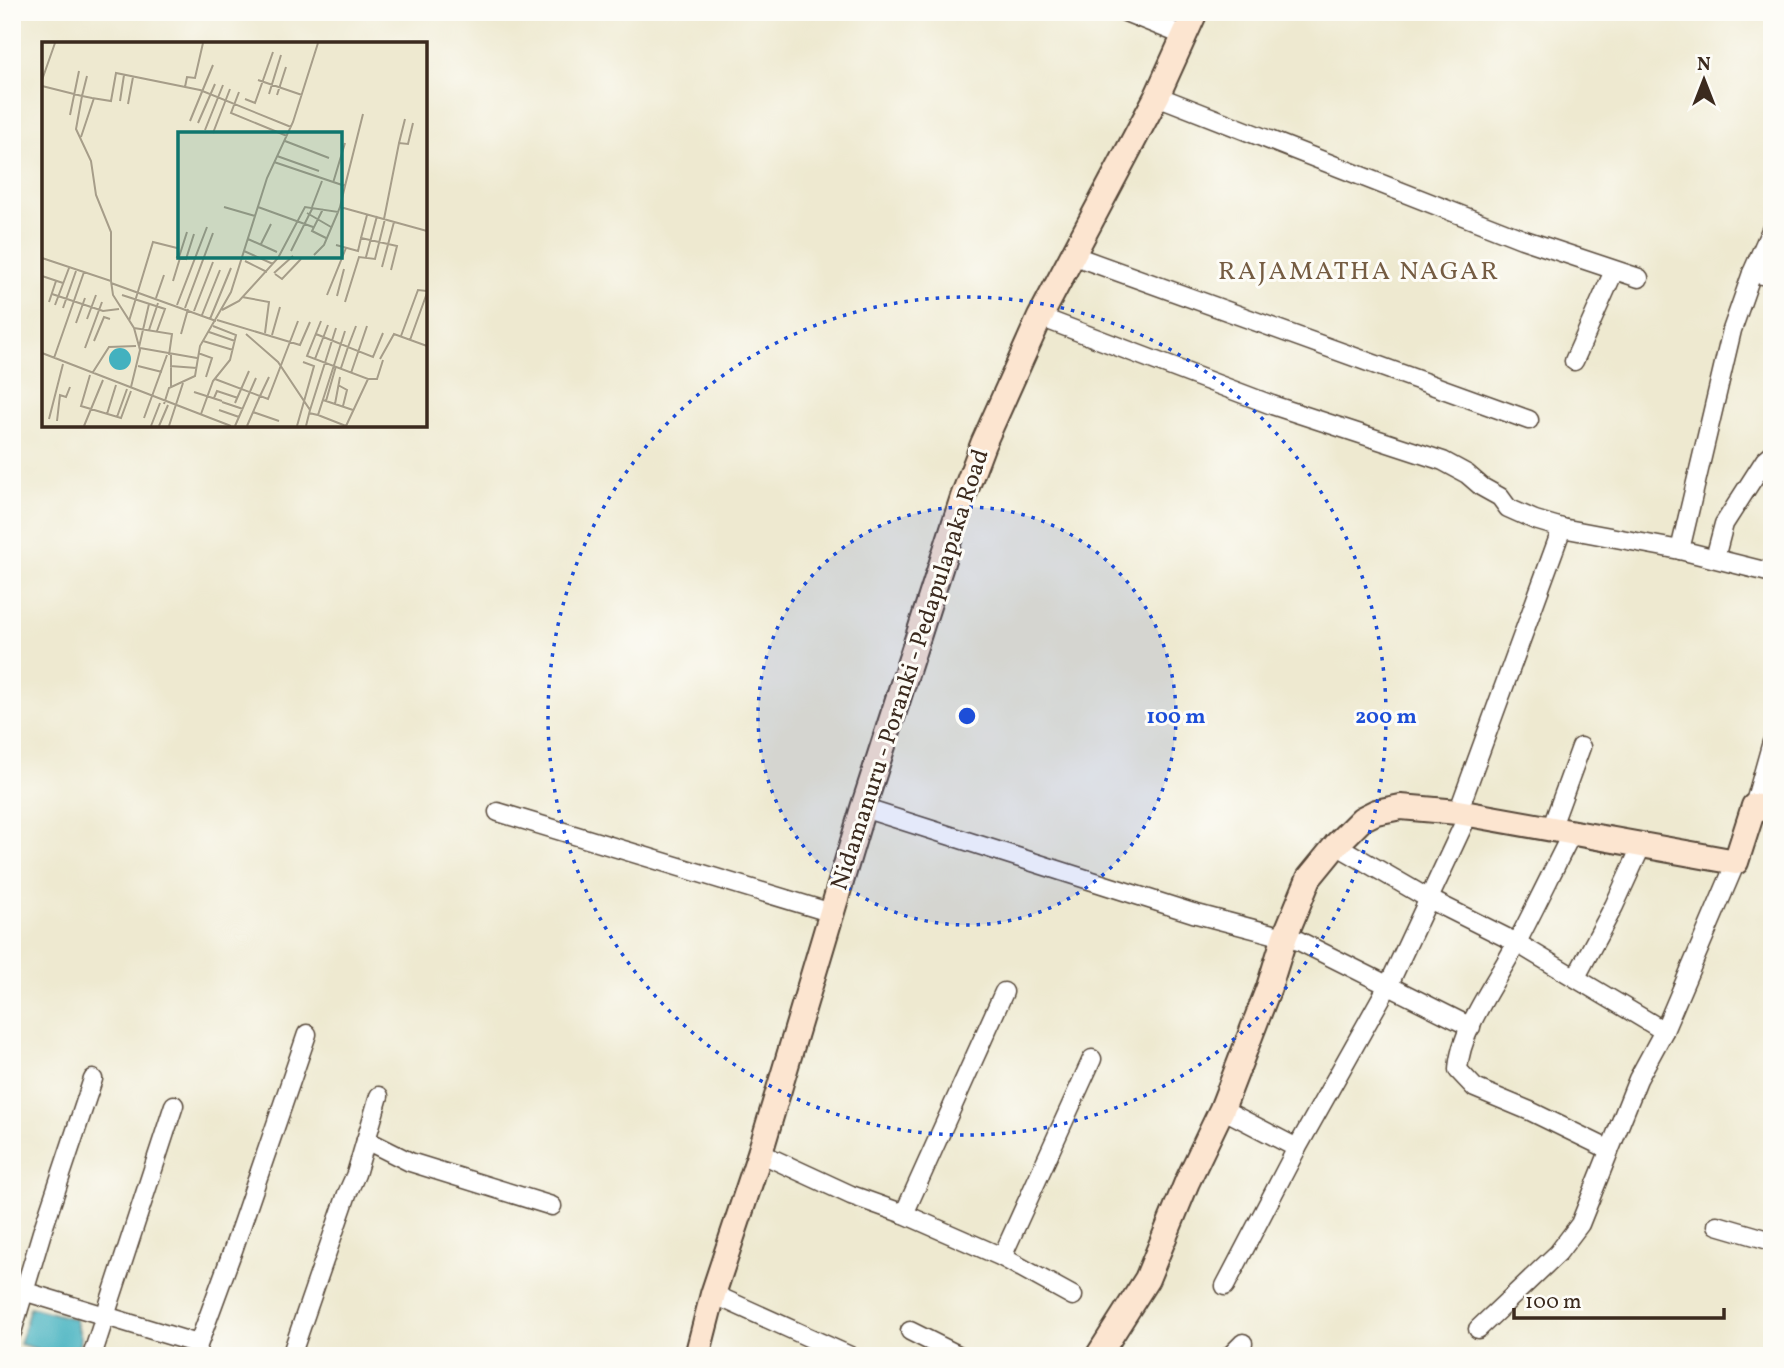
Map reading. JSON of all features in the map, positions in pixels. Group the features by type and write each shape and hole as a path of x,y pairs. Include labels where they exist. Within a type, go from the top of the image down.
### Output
{"main road":[{"name":"Nidamanuru - Poranki - Pedapulapaka Road","path":"697,1356 713,1294 761,1153 863,808 962,497 1040,317 1157,96 1195,12"},
{"path":"1098,1356 1147,1279 1187,1182 1222,1109 1309,878 1362,819 1401,807 1463,814 1736,862 1763,809"}],"street":[{"path":"1125,12 1185,36"},
{"path":"1157,96 1522,239 1639,278"},
{"path":"1680,550 1732,330 1752,273 1772,228"},
{"path":"1072,255 1529,420"},
{"path":"1574,361 1614,271"},
{"path":"1752,273 1772,277"},
{"path":"1040,317 1272,405 1443,461 1467,474 1482,488 1500,497 1508,508 1525,517 1562,528 1680,550 1772,573"},
{"path":"1715,558 1724,524 1765,460 1772,454"},
{"path":"1225,1286 1297,1148 1389,984 1429,899 1463,814 1562,528"},
{"path":"1763,809 1772,742"},
{"path":"1581,747 1562,831 1517,943 1471,1027 1458,1057 1458,1070 1475,1088 1608,1149"},
{"path":"863,808 1193,913 1299,941 1471,1027"},
{"path":"498,812 832,914"},
{"path":"1336,845 1429,899 1517,943 1664,1031"},
{"path":"1576,977 1614,906 1641,847"},
{"path":"1478,1329 1558,1252 1580,1224 1638,1079 1664,1031 1736,862"},
{"path":"904,1214 1004,992"},
{"path":"23,1292 196,1350 307,1034"},
{"path":"1002,1257 1092,1059"},
{"path":"12,1332 93,1079"},
{"path":"291,1356 356,1174 379,1096"},
{"path":"92,1356 174,1105"},
{"path":"1222,1109 1297,1148"},
{"path":"366,1140 411,1163 552,1206"},
{"path":"761,1153 851,1195 904,1214 1002,1257 1073,1296"},
{"path":"1717,1225 1772,1241"},
{"path":"713,1294 850,1356"},
{"path":"909,1331 960,1356"}],"water":[{"path":"30,1307 75,1319 81,1337 76,1356 61,1356 20,1344"}],"district":[{"name":"RAJAMATHA NAGAR","path":"1359,272"}]}
